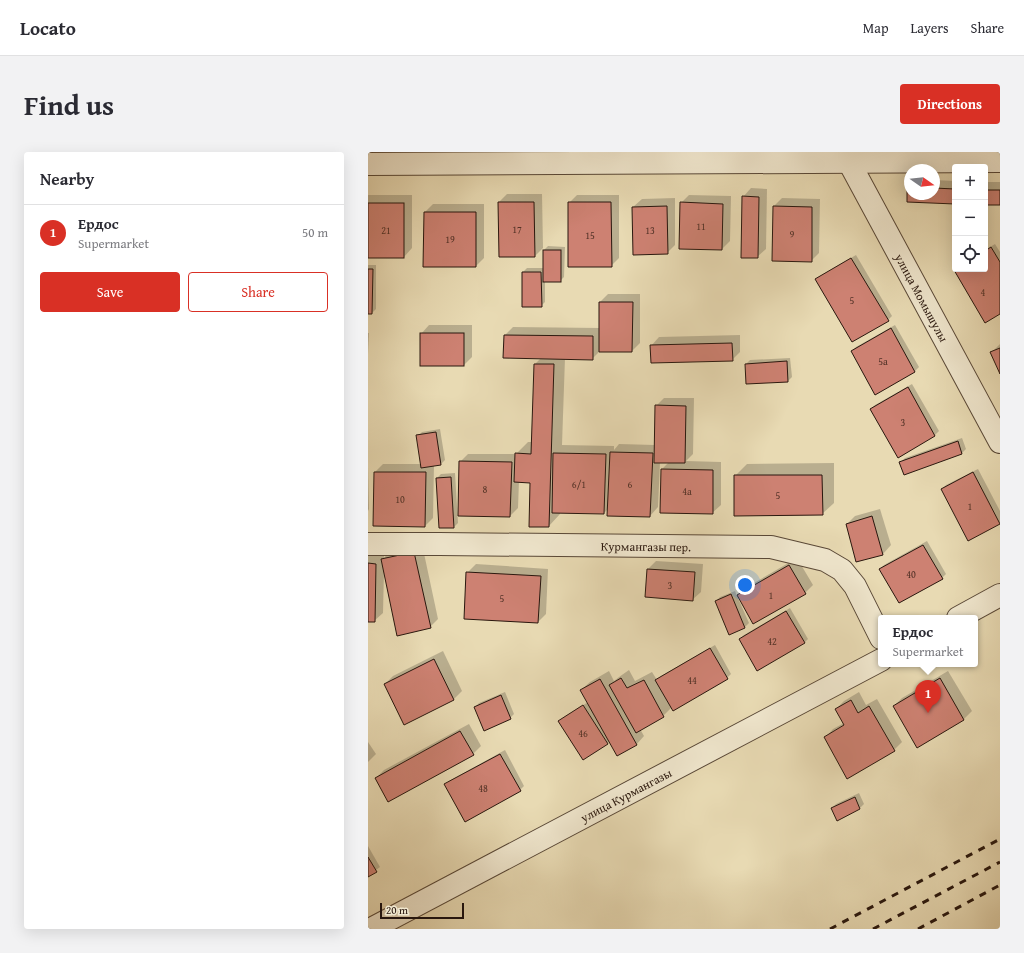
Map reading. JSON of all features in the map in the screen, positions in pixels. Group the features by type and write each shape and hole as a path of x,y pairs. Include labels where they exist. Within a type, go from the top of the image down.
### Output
{"street":[{"path":"368,164 849,157 1000,161"},
{"name":"улица Момышулы","path":"849,157 1000,442"},
{"name":"Курмангазы пер.","path":"368,544 771,547 825,560 842,570 855,586 878,632"},
{"path":"964,615 1000,596"},
{"name":"улица Курмангазы","path":"370,929 878,662"}],"building":[{"path":"940,188 952,189 952,204 907,202 907,200 940,200"},
{"path":"988,190 1000,190 1000,205 988,205"},
{"path":"742,196 759,197 758,258 741,258"},
{"path":"498,202 534,202 535,257 499,257"},
{"path":"568,202 611,202 612,267 568,267"},
{"path":"680,202 723,204 722,250 679,249"},
{"path":"368,203 404,203 404,258 368,258"},
{"path":"667,206 668,254 633,255 632,207"},
{"path":"773,206 812,207 812,262 772,261"},
{"path":"424,212 476,212 476,267 423,267"},
{"path":"991,247 1000,262 1000,314 985,323 955,272 988,272 988,249"},
{"path":"543,250 561,250 561,282 543,282"},
{"path":"851,258 889,321 852,342 815,279"},
{"path":"368,269 373,269 372,314 368,314"},
{"path":"522,272 541,272 542,307 522,307"},
{"path":"599,302 633,302 632,352 599,352"},
{"path":"891,328 915,372 875,395 851,351"},
{"path":"420,333 464,333 464,366 420,366"},
{"path":"504,335 593,336 593,360 503,358"},
{"path":"732,343 733,361 651,363 650,345"},
{"path":"1000,348 1000,374 990,352"},
{"path":"787,361 788,382 746,384 745,364"},
{"path":"534,364 554,364 549,527 529,527 530,483 514,482 515,453 531,454"},
{"path":"908,387 935,436 898,458 870,409"},
{"path":"655,405 686,406 685,463 654,463"},
{"path":"436,432 441,465 421,468 416,435"},
{"path":"958,441 962,454 904,475 899,462"},
{"path":"610,452 653,453 650,517 607,516"},
{"path":"553,453 606,454 604,514 552,513"},
{"path":"459,461 512,462 510,517 458,516"},
{"path":"661,469 713,470 713,514 660,513"},
{"path":"374,472 426,472 425,527 373,526"},
{"path":"973,472 1000,524 968,541 941,489"},
{"path":"734,475 822,475 823,515 734,516"},
{"path":"451,477 454,528 439,528 436,478"},
{"path":"872,516 883,555 856,562 846,524"},
{"path":"923,545 943,579 899,603 879,569"},
{"path":"414,552 431,628 397,636 381,559"},
{"path":"368,563 376,564 375,622 368,622"},
{"path":"789,565 806,594 753,624 737,595"},
{"path":"647,569 695,572 693,601 645,597"},
{"path":"466,572 541,576 538,623 464,619"},
{"path":"731,594 745,628 729,635 715,601"},
{"path":"786,611 805,643 757,671 739,639"},
{"path":"710,648 728,679 673,711 655,680"},
{"path":"434,659 454,700 404,725 384,684"},
{"path":"621,678 627,688 644,680 664,717 636,733 609,685"},
{"path":"940,678 964,720 917,748 893,706"},
{"path":"600,679 637,745 617,756 580,690"},
{"path":"501,695 511,719 484,731 474,707"},
{"path":"851,700 858,713 869,706 895,751 847,779 824,737 844,725 835,709"},
{"path":"583,705 608,744 583,760 558,721"},
{"path":"460,731 474,755 388,802 375,778"},
{"path":"500,754 521,791 465,822 444,784"},
{"path":"855,797 860,809 837,821 831,808"},
{"path":"368,857 377,872 368,877"}],"railway":[{"path":"830,929 1000,839"},
{"path":"873,929 1000,862"},
{"path":"918,929 1000,885"}],"place":[{"name":"Ердос","path":"928,713"}]}
